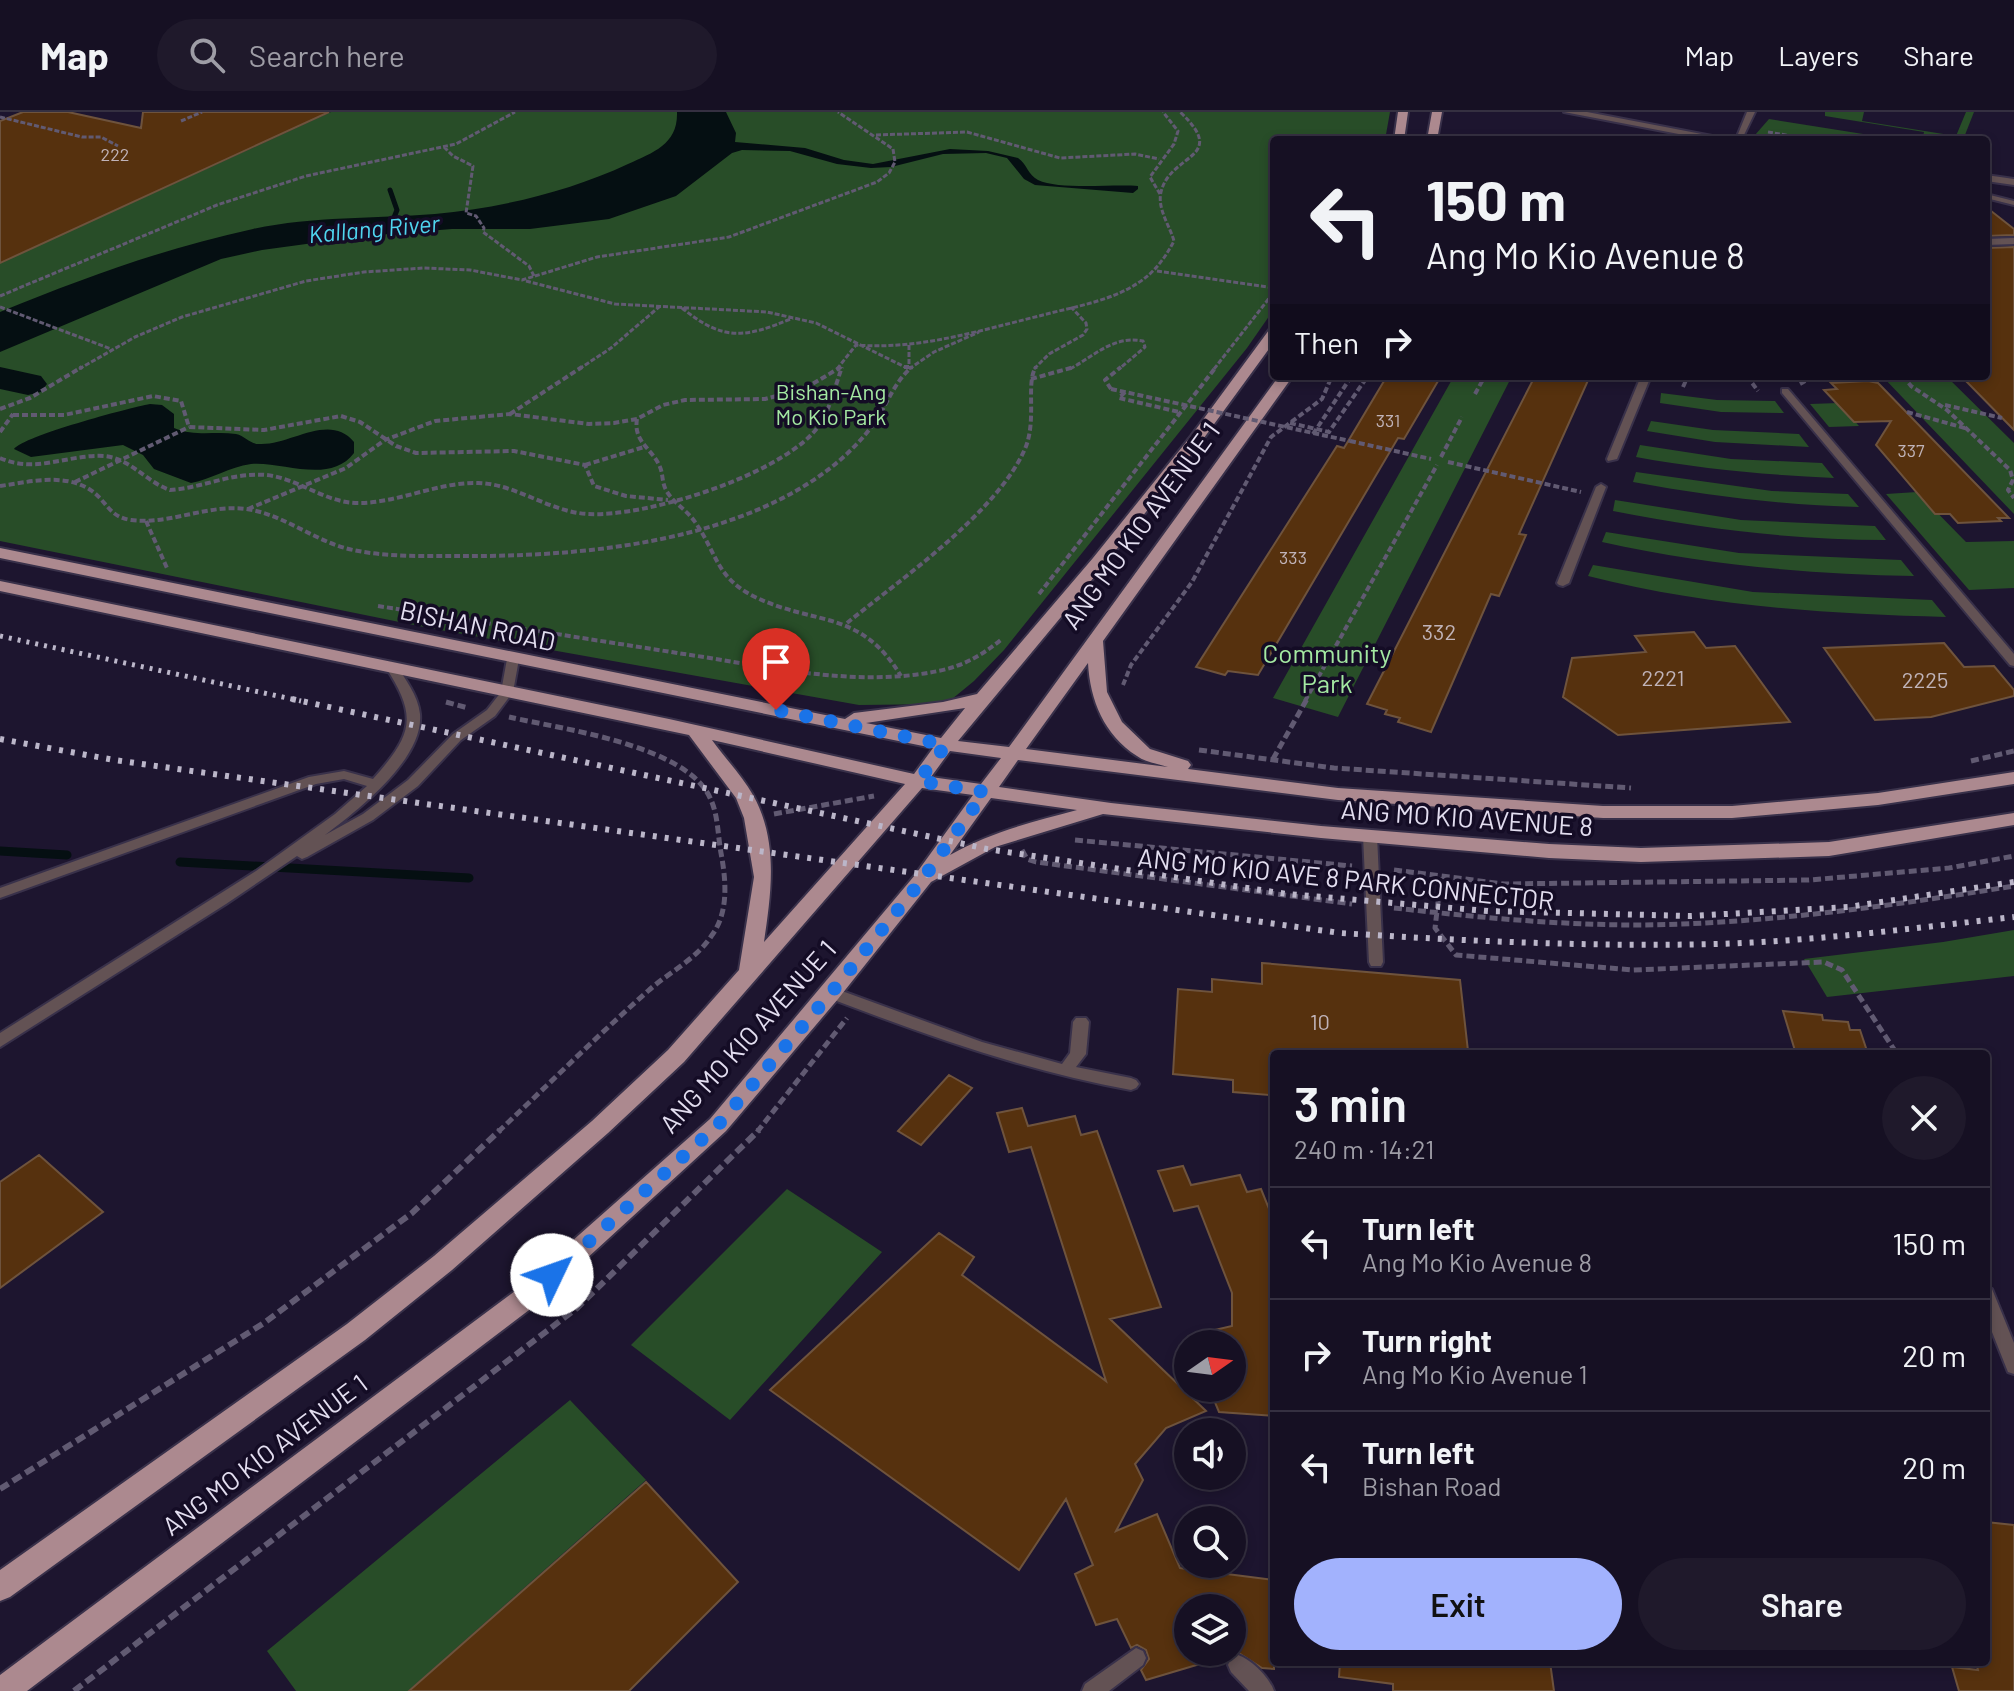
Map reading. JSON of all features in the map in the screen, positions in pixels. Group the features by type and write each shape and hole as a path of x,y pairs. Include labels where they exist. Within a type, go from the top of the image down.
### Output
{"main road":[{"path":"1400,136 1403,112"},
{"path":"1433,136 1437,112"},
{"name":"ANG MO KIO AVENUE 1","path":"0,1587 321,1358 443,1263 600,1127 676,1056 918,781 1109,549 1270,338"},
{"name":"ANG MO KIO AVENUE 1","path":"3,1691 528,1296 718,1125 922,880 1283,380"},
{"name":"BISHAN ROAD","path":"0,553 946,745"},
{"path":"0,586 391,666 918,781"},
{"path":"1095,642 1098,692 1114,725 1144,753 1228,780"},
{"path":"834,721 943,708 984,698"},
{"path":"695,731 745,797 753,818 764,877 749,976"},
{"name":"ANG MO KIO AVENUE 8","path":"946,745 1430,802 1660,814 1732,812 1863,801 2014,778"},
{"name":"ANG MO KIO AVENUE 8","path":"918,781 1111,809 1549,851 1699,854 1829,849 2014,819"},
{"path":"922,880 988,842 1012,833 1111,809"}],"street":[{"path":"1569,112 1719,136"},
{"path":"1599,112 1723,136"},
{"path":"1990,181 2014,184"}],"lane":[{"path":"1739,136 1751,112"},
{"path":"1990,197 2014,203"},
{"path":"1990,245 2014,241"},
{"path":"1612,459 1644,380"},
{"path":"1785,391 2014,662"},
{"path":"1563,583 1600,491"},
{"path":"0,1041 265,872 312,844 368,817 413,783 457,737 491,713 507,692 513,659"},
{"path":"312,844 376,784 411,736 415,713 408,693 391,666"},
{"path":"0,893 328,776 344,775 376,784"},
{"path":"1370,836 1376,962"},
{"path":"831,993 956,1041 1065,1071 1131,1084"},
{"path":"1065,1071 1078,1054 1081,1022"},
{"path":"1990,1304 2014,1366"},
{"path":"1092,1690 1136,1658"},
{"path":"1239,1666 1264,1691"}],"path":[{"path":"181,121 202,112"},
{"path":"0,296 130,239 269,187 341,168 444,147 469,138 515,112"},
{"path":"525,281 597,257 739,234 800,209 856,192 888,175 896,166 893,149 838,112"},
{"path":"856,345 909,345 938,341 1127,291 1157,271 1174,241 1164,220 1160,194 1150,177 1159,159 1171,149 1177,138 1174,123 1163,112"},
{"path":"1160,194 1163,184 1198,150 1198,130 1180,112"},
{"path":"0,117 82,137 101,137 118,146"},
{"path":"875,136 967,132 1060,158 1135,154 1159,159"},
{"path":"444,147 453,156 473,166 466,213 476,216 484,228 483,232 520,259 534,276"},
{"path":"0,409 43,392 112,349 211,305 322,278 383,271 478,271 615,304 767,312 816,323 909,369"},
{"path":"1157,271 1270,289"},
{"path":"1037,597 1270,295"},
{"path":"510,414 611,348 660,306"},
{"path":"681,307 703,327 724,334 763,331 794,318"},
{"path":"847,623 936,550 1006,481 1031,436 1031,379 1039,361 1083,335 1087,329 1086,323 1071,307"},
{"path":"1,308 112,349"},
{"path":"0,486 51,480 74,483 92,490 105,510 115,516 146,521 221,509 248,509 339,547 395,555 503,557 603,548 699,530 787,495 824,473 870,429 888,403 897,382 909,369 993,325"},
{"path":"1031,379 1067,370 1122,340 1143,341 1145,347 1105,380 1111,389 1431,459"},
{"path":"0,458 28,466 97,456 121,460 160,488 170,490 252,475 277,477 302,484 342,502 359,503 393,499 450,484 479,483 506,486 561,509 587,514 616,513 672,501 775,462 811,436 828,413 842,366 856,345"},
{"path":"909,345 909,369"},
{"path":"248,509 346,468 385,440 435,421 486,414 589,424 637,419 663,405 685,400 749,401 784,396 804,389 842,366"},
{"path":"1120,692 1131,665 1192,582 1271,437 1322,399 1330,380"},
{"path":"1313,434 1349,380"},
{"path":"1290,423 1329,432 1365,380"},
{"path":"1475,394 1483,380"},
{"path":"1683,387 1686,380"},
{"path":"1750,380 1758,391"},
{"path":"1785,391 1807,380"},
{"path":"1906,380 1940,404 2010,470 2013,480 2008,490 2014,498"},
{"path":"1125,392 1119,398 1179,412"},
{"path":"13,415 64,415 141,398 165,396 181,401 189,427"},
{"path":"1940,404 2002,418"},
{"path":"0,432 13,415 12,406"},
{"path":"1907,412 1966,428"},
{"path":"74,483 189,427 228,431 274,429 338,416 356,420 396,449 415,453 537,452 585,465 644,447"},
{"path":"1441,457 1462,417"},
{"path":"637,419 634,429 636,438 656,458 662,470 663,485 672,501 690,515 717,568 742,589 790,611 847,623 875,639 888,651 901,676"},
{"path":"1448,462 1600,491"},
{"path":"585,465 594,486 626,496 672,501"},
{"path":"1273,759 1437,465"},
{"path":"146,521 167,570 152,567"},
{"path":"370,605 788,670 901,676 976,659 1008,634"},
{"path":"0,1489 264,1323 412,1213 650,989 704,947 715,932 724,909 725,873 711,799 696,779 669,760 630,744 491,713"},
{"path":"1196,750 1334,768 1632,788"},
{"path":"1965,762 2014,751"},
{"path":"717,822 875,796"},
{"name":"ANG MO KIO AVE 8 PARK CONNECTOR","path":"1018,844 1027,859 1036,862 1270,895 1526,920 1673,924 1896,904 2014,886"},
{"path":"1441,877 1435,928 1456,955 1633,970 1824,962 1842,970 1894,1050"}],"green space":[{"name":"Bishan-Ang Mo Kio Park","path":"331,112 1390,112 1386,136 1270,136 1270,315 1247,348 1004,650 946,704 859,705 429,628 0,541 0,263"},
{"path":"1825,112 1864,112 1862,121 1956,136 1923,136 1924,132 1825,116"},
{"path":"1966,112 1974,112 1965,136 1956,136"},
{"path":"1769,119 1876,136 1761,136 1755,135"},
{"name":"Community Park","path":"1452,380 1510,380 1338,717 1273,698"},
{"path":"1886,380 1950,380 2014,443 2014,514"},
{"path":"1661,393 1717,400 1775,401 1784,413 1721,412 1660,403"},
{"path":"1839,403 1859,426 1829,427 1810,404"},
{"path":"1651,421 1713,430 1799,434 1809,447 1715,442 1647,431"},
{"path":"1640,445 1731,459 1822,463 1834,478 1735,471 1636,457"},
{"path":"1636,472 1772,491 1848,494 1859,507 1774,502 1689,492 1633,482"},
{"path":"1917,492 1966,542 2014,541 2014,588 1969,590 1886,494"},
{"path":"1615,500 1741,520 1875,526 1886,540 1783,536 1681,523 1613,511"},
{"path":"1606,532 1739,553 1901,560 1914,576 1835,573 1718,562 1602,542"},
{"path":"1593,565 1753,592 1932,600 1946,617 1811,611 1677,595 1588,576"},
{"path":"2014,930 2014,976 1827,997 1804,959 1943,942"},
{"path":"787,1189 882,1252 730,1420 631,1345"},
{"path":"570,1400 646,1480 408,1691 296,1691 267,1651"}],"water":[{"name":"Kallang River","path":"677,112 726,112 736,133 735,142 805,148 844,160 873,164 950,149 988,151 1018,158 1035,178 1047,183 1138,186 1138,189 1133,193 1035,185 1024,179 1007,158 986,153 943,154 891,167 871,168 837,164 790,151 742,150 732,153 676,196 609,219 530,229 452,229 365,236 262,250 221,259 0,352 0,312 93,276 188,245 253,229 321,220 459,211 558,191 638,160 663,146 673,132"},
{"path":"150,404 162,405 174,414 174,428 182,431 236,434 259,444 309,432 333,430 354,442 354,453 344,463 332,468 319,470 251,464 191,483 154,469 143,455 123,445 31,457 14,449 56,430"}],"building":[{"path":"23,112 68,112 141,128 143,112 329,112 0,263 0,121"},
{"path":"1990,210 2014,229 2014,235 1990,236"},
{"path":"2014,247 2014,430 1965,380 1990,380 1990,248"},
{"path":"1385,380 1439,380 1404,439 1398,438 1258,675 1228,671 1225,675 1196,667 1337,446 1344,448"},
{"path":"1533,380 1588,380 1519,534 1526,535 1499,596 1491,594 1431,732 1398,722 1400,718 1385,714 1387,710 1367,704"},
{"path":"1831,383 1878,383 2009,518 1958,523 1950,514 1935,514 1876,445 1891,421 1854,422 1824,390 1837,389"},
{"path":"1694,632 1706,648 1735,646 1790,722 1618,735 1563,697 1572,658 1646,652 1635,636"},
{"path":"1944,643 1964,667 1994,666 2014,690 2014,696 1931,717 1875,720 1824,648"},
{"path":"1262,963 1460,980 1468,1050 1270,1050 1269,1095 1233,1092 1233,1080 1173,1074 1178,989 1212,992 1212,979 1262,984"},
{"path":"1783,1011 1822,1015 1823,1020 1848,1022 1850,1030 1860,1030 1867,1050 1795,1050"},
{"path":"949,1075 972,1088 921,1145 898,1131"},
{"path":"1022,1108 1028,1126 1075,1116 1081,1135 1097,1131 1161,1307 1110,1319 1174,1380 1174,1402 1197,1402 1206,1411 1190,1418 1174,1418 1174,1425 1166,1428 1135,1464 1143,1480 1116,1531 1157,1514 1174,1554 1174,1578 1246,1576 1270,1579 1270,1666 1274,1669 1262,1668 1246,1658 1246,1594 1174,1594 1174,1666 1193,1666 1146,1680 1141,1670 1149,1659 1146,1650 1137,1645 1131,1648 1117,1619 1096,1625 1075,1574 1093,1565 1066,1499 1019,1570 770,1390 939,1233 974,1257 962,1275 1106,1381 1031,1147 1009,1152 997,1113"},
{"path":"39,1155 103,1212 0,1288 0,1182"},
{"path":"1183,1166 1191,1185 1240,1175 1247,1192 1261,1189 1270,1211 1270,1416 1219,1412 1215,1402 1246,1402 1246,1330 1215,1330 1232,1326 1232,1293 1198,1206 1174,1211 1158,1171"},
{"path":"646,1482 738,1582 629,1691 409,1691"},
{"path":"1990,1522 2014,1525 2014,1691 1959,1691 1952,1667 1978,1670 1977,1666 1990,1666"},
{"path":"1340,1666 1551,1666 1554,1691 1393,1691 1393,1684 1339,1677"}],"waterway":[{"name":"Kallang River","path":"390,190 397,210 391,225"},
{"path":"0,378 28,384"},
{"path":"0,851 67,855"},
{"path":"180,862 469,878"}],"railway":[{"path":"0,636 301,701"},
{"path":"292,699 987,849 1287,894 1488,911 1691,916 1848,907 2014,882"},
{"path":"0,739 114,760 1340,933 1528,943 1717,944 1828,937 2014,917"}],"route":[{"path":"552,1275 718,1125 922,880 985,792 918,781 946,745 776,710"}]}
